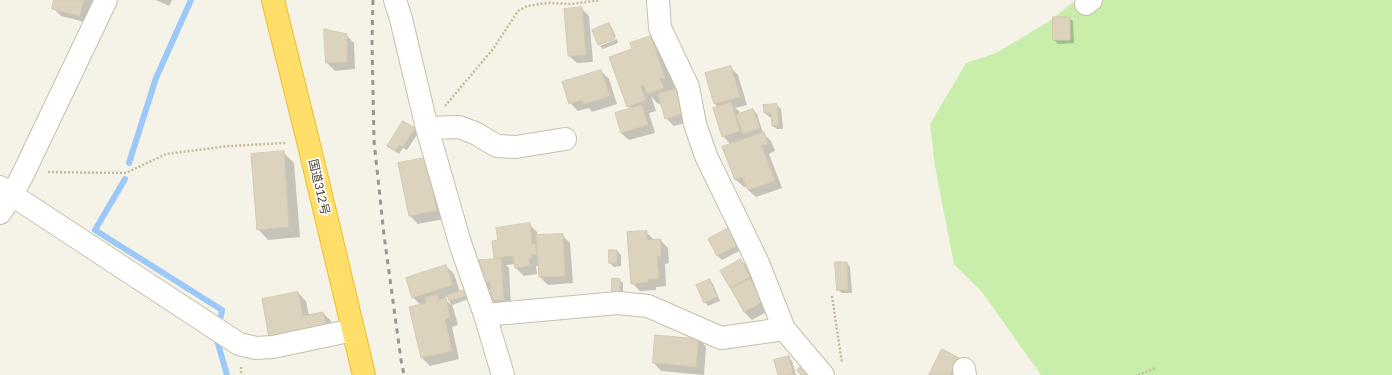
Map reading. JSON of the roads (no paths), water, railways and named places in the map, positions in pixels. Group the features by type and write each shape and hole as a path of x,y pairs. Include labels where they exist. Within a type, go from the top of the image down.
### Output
{"highway":[{"name":"国道312号","path":"273,0 364,375"}],"street":[{"path":"0,213 6,191 24,172 106,0"},
{"path":"395,0 401,18 427,128 460,243 485,315 503,375"},
{"path":"658,0 660,28 688,87 695,124 706,156 758,263 784,329 823,375"},
{"path":"427,128 459,127 475,133 497,146 516,147 565,139"},
{"path":"6,191 239,344 256,348 273,347 353,330"},
{"path":"485,315 618,302 648,306 721,338 784,329"}],"waterway":[{"path":"129,163 156,78 191,0"},
{"path":"125,179 95,230 222,310 221,316"},
{"path":"217,340 227,375"}],"railway":[{"path":"373,0 372,42 374,141 384,235 404,375"}]}
